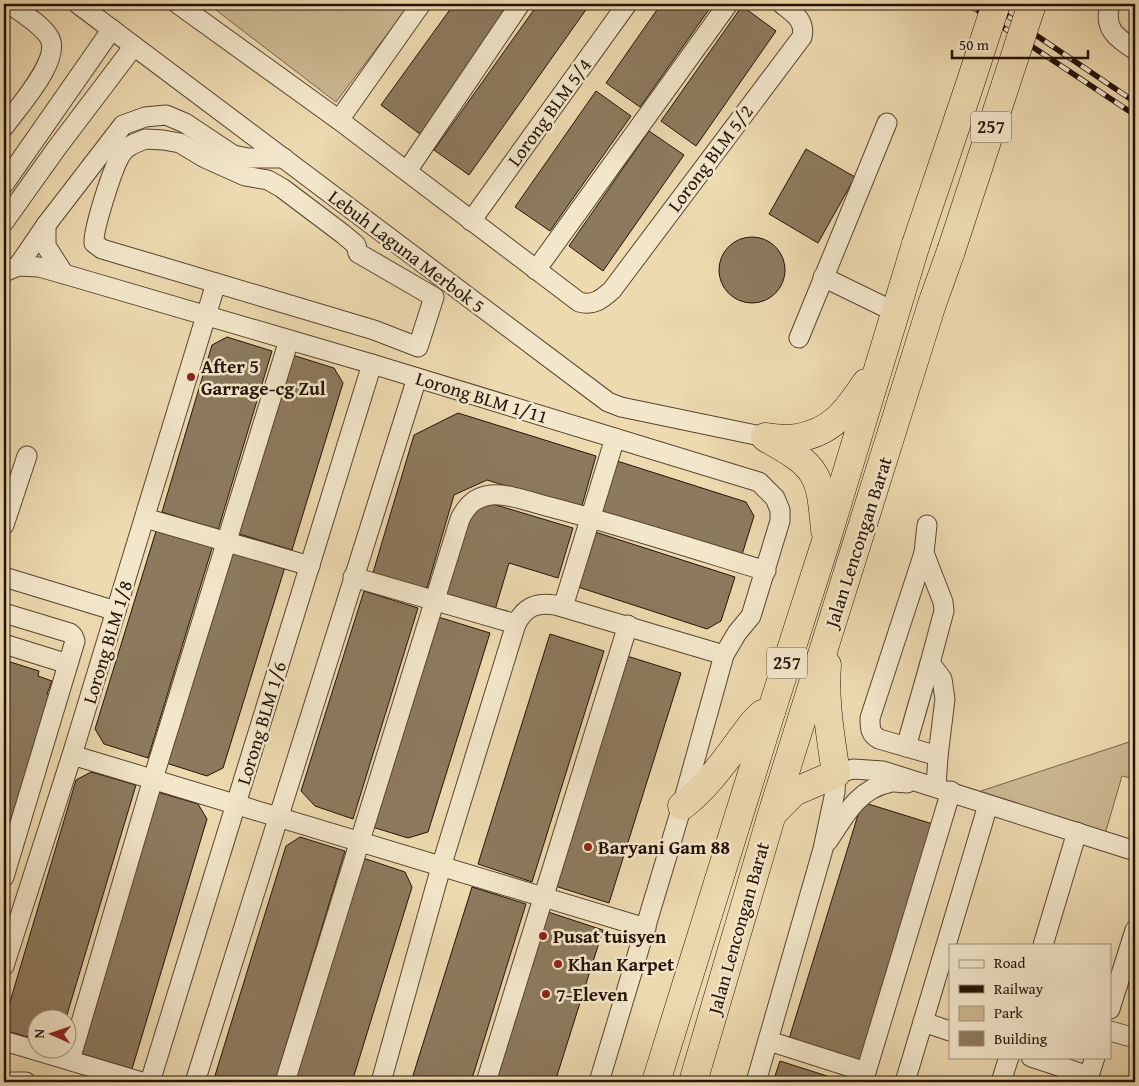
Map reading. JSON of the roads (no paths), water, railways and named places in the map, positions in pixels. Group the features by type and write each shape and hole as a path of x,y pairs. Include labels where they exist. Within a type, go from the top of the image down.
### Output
{"highway":[{"name":"Jalan Lencongan Barat","path":"656,1082 826,541 916,244 996,4"},
{"name":"Jalan Lencongan Barat","path":"692,1082 772,814 932,304 1032,4"},
{"path":"765,437 796,438 817,432 833,424 847,412 880,362"},
{"path":"765,437 797,455 806,462 817,476 823,499 826,541"},
{"path":"772,814 794,792 836,774 825,680 829,632"},
{"path":"682,806 706,783 754,722 762,714 771,712"}],"street":[{"path":"4,127 46,70 51,58 52,47 50,37 10,4"},
{"name":"Lebuh Laguna Merbok 5","path":"78,4 608,402 621,407 765,437"},
{"path":"178,4 340,120 536,270 728,4"},
{"path":"340,120 421,4"},
{"path":"407,170 520,4"},
{"name":"Lorong BLM 5/4","path":"471,221 627,4"},
{"name":"Lorong BLM 5/2","path":"536,270 579,302 586,304 602,299 612,290 802,37 803,31 800,18 782,4"},
{"path":"1110,4 1107,19 1109,26 1124,42 1135,50"},
{"path":"4,184 112,30"},
{"path":"4,222 56,149 134,46"},
{"path":"11,269 123,125 145,117 166,115 185,123 233,155 248,158 284,158"},
{"path":"799,338 887,123"},
{"path":"146,139 180,143 205,158 244,176 268,180 343,234 356,245 358,253 434,297 418,347 374,330 216,283 102,249 94,243 98,220 118,161 123,151 134,143 146,139"},
{"path":"46,225 46,246 64,274"},
{"name":"Lorong BLM 1/11","path":"11,269 39,267 372,364 759,482 775,498 780,510 780,521 766,571 751,616 737,633 724,655 682,806 599,1082"},
{"path":"823,277 896,312"},
{"name":"Lorong BLM 1/8","path":"4,966 72,755 216,283"},
{"path":"70,1060 153,779 228,542 289,340"},
{"name":"Lorong BLM 1/6","path":"150,1082 372,364"},
{"path":"195,1082 417,378"},
{"path":"563,607 615,438"},
{"path":"4,525 27,456"},
{"path":"285,1082 434,600 460,519 466,507 479,497 494,494 514,498 590,518 766,571"},
{"path":"145,518 310,566"},
{"path":"927,525 924,553 870,718 870,729 873,735 879,739 938,756"},
{"path":"906,747 944,611 943,602 924,553"},
{"path":"4,577 116,611"},
{"path":"353,577 516,624"},
{"path":"381,1082 441,867 516,624 521,615 536,604 563,607 724,655"},
{"path":"4,613 70,633 75,641 4,877 30,885"},
{"path":"486,1082 628,626"},
{"path":"4,644 68,664"},
{"path":"769,1041 865,1077 938,788 938,756 942,735 945,694 942,679 930,663"},
{"path":"72,755 646,928"},
{"path":"756,1082 823,849 835,792 836,774 853,769 883,771 1135,851"},
{"path":"823,849 853,803 871,789 889,782 938,788"},
{"path":"905,1082 988,805"},
{"path":"1043,944 1077,832"},
{"path":"1112,1003 1134,937"},
{"path":"923,1022 949,1031"},
{"path":"1112,1031 1135,1038"},
{"path":"4,1041 142,1082"},
{"path":"1001,1082 1009,1058"},
{"path":"1034,1058 1088,1079 1095,1058"},
{"path":"10,1082 26,1082"}],"railway":[{"path":"968,4 1135,115"},
{"path":"990,4 1135,102"}],"place":[{"name":"After 5 Garrage-cg Zul","path":"191,377"},
{"name":"Baryani Gam 88","path":"588,847"},
{"name":"Pusat tuisyen","path":"543,936"},
{"name":"Khan Karpet","path":"558,964"},
{"name":"7-Eleven","path":"546,994"}]}
